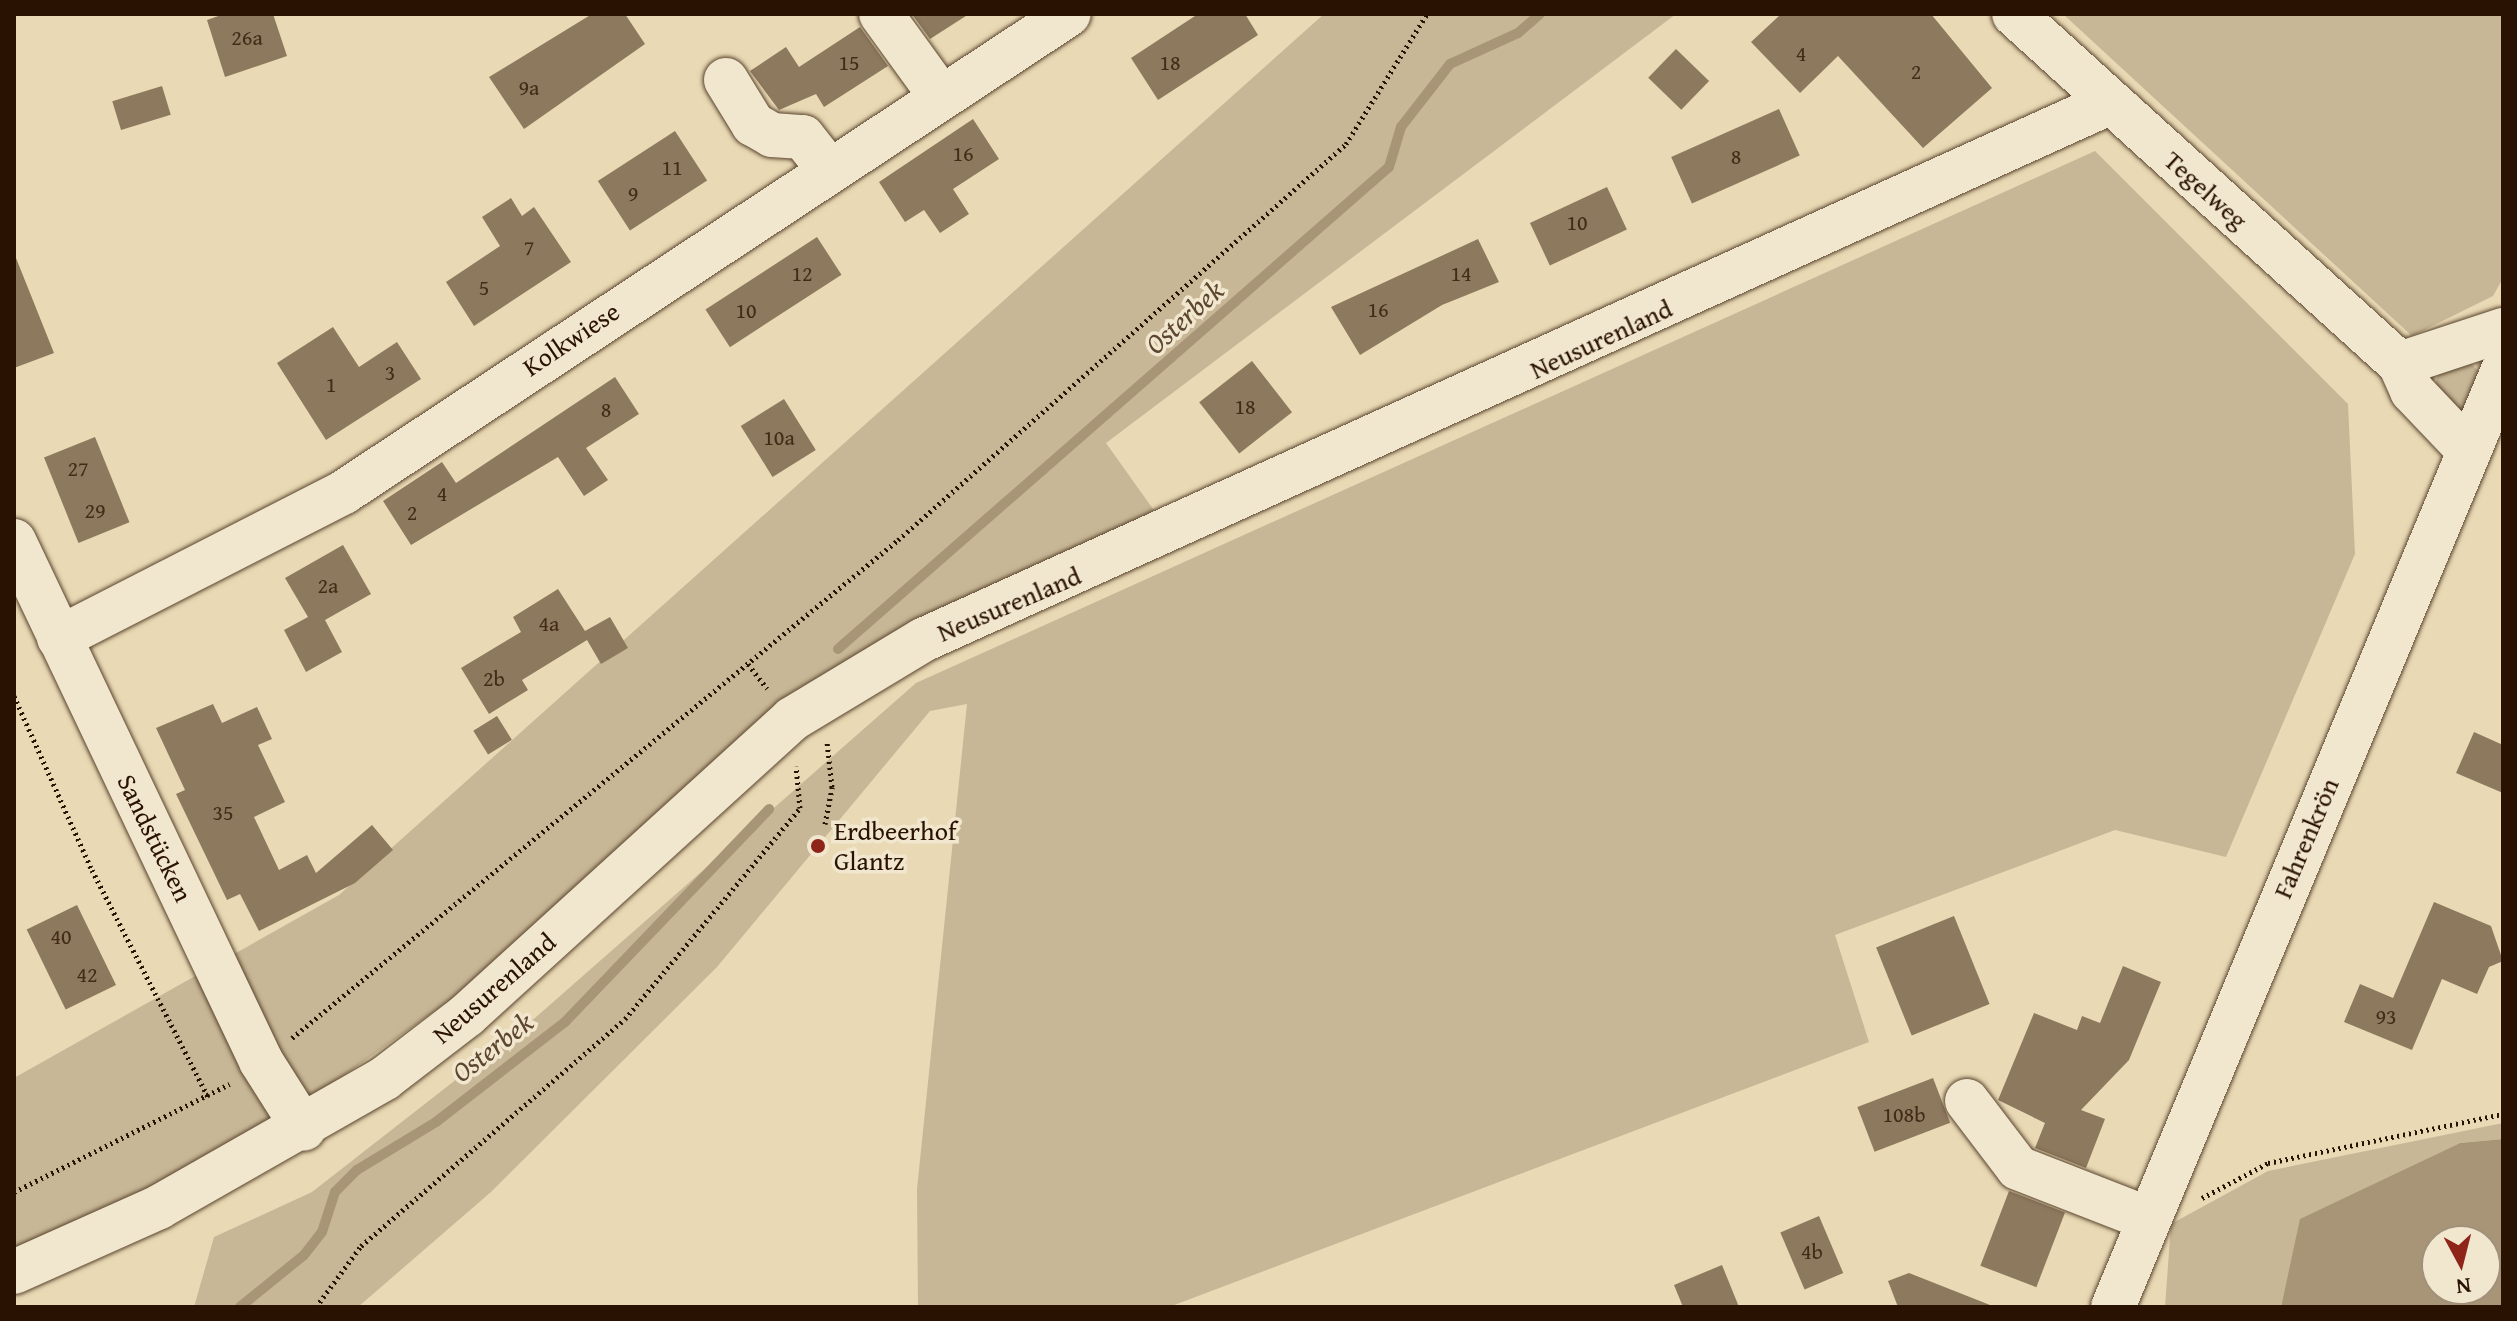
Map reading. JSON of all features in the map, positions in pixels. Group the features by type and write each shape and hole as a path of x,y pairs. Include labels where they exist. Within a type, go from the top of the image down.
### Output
{"street":[{"path":"881,14 941,97"},
{"name":"Kolkwiese","path":"59,638 344,492 1069,14"},
{"name":"Tegelweg","path":"2014,14 2400,364 2412,391 2469,451"},
{"path":"726,80 753,124 772,135 803,137 829,170"},
{"name":"Neusurenland","path":"14,1272 159,1207 304,1129 467,1015 807,710 923,640 2109,103"},
{"path":"2400,364 2503,330"},
{"name":"Fahrenkrön","path":"2113,1307 2146,1218 2503,370"},
{"name":"Sandstücken","path":"14,541 261,1061 304,1129"},
{"path":"1967,1101 2018,1168 2146,1218"}],"path":[{"path":"14,1192 209,1099 371,980 748,664 1346,144 1427,14"},
{"path":"748,664 807,710 832,787 825,824"},
{"path":"14,696 92,870 209,1099"},
{"path":"316,1307 361,1246 625,1019 653,977 728,903 800,808 807,710"},
{"path":"2146,1218 2173,1214 2268,1163 2503,1114"}],"shaded area":[{"path":"1324,14 1676,14 1106,443 1158,516 920,623 488,973 239,1150 14,1249 14,1078 339,895"},
{"path":"2063,14 2503,14 2503,278 2493,296 2412,336"},
{"path":"2095,151 2348,404 2355,554 2226,857 2115,830 1835,935 1869,1042 1169,1307 918,1307 917,1189 967,704 930,711 717,967 491,1192 358,1307 194,1307 214,1237 312,1192 535,1018 916,683"},
{"path":"2469,362 2483,375 2464,414 2434,389 2438,375"},
{"path":"2503,1123 2503,1139 2460,1143 2301,1219 2281,1307 2165,1307 2171,1224 2268,1171"},
{"path":"2503,1139 2503,1307 2281,1307 2300,1219 2460,1143"}],"building":[{"path":"224,14 273,14 287,56 225,77 207,20"},
{"path":"592,14 625,14 645,44 524,129 489,77"},
{"path":"912,14 969,14 930,39"},
{"path":"1198,14 1245,14 1258,35 1158,100 1131,58"},
{"path":"1781,14 1931,14 1992,88 1923,148 1838,56 1800,93 1751,42"},
{"path":"860,27 888,66 824,107 816,94 779,110 750,71 786,47 799,67"},
{"path":"1676,49 1709,81 1681,110 1648,78"},
{"path":"162,86 171,115 121,130 112,101"},
{"path":"1779,109 1800,156 1692,204 1671,157"},
{"path":"973,119 999,159 953,189 969,214 940,233 924,210 905,222 879,182"},
{"path":"675,131 707,180 630,231 598,181"},
{"path":"1607,187 1627,230 1550,266 1530,223"},
{"path":"511,198 522,216 534,207 571,262 474,326 446,282 500,246 482,217"},
{"path":"817,237 842,275 730,347 705,309"},
{"path":"1478,239 1499,282 1442,305 1360,355 1331,307"},
{"path":"14,253 54,353 14,368"},
{"path":"333,327 359,367 397,342 421,379 326,440 277,363"},
{"path":"1252,361 1292,412 1239,453 1199,402"},
{"path":"615,377 639,414 586,448 608,480 584,496 558,457 411,545 383,501 442,462 456,483"},
{"path":"784,399 816,450 773,477 741,426"},
{"path":"95,437 129,522 78,543 44,458"},
{"path":"343,545 371,594 325,620 342,652 306,672 284,630 308,617 285,578"},
{"path":"558,589 585,631 610,617 628,648 601,664 587,640 522,680 528,690 489,714 461,668 521,632 513,617"},
{"path":"213,704 222,723 257,707 272,739 258,745 285,802 254,817 279,870 307,855 316,873 372,825 393,850 355,883 259,931 240,894 227,900 176,794 185,790 156,728"},
{"path":"497,716 512,740 488,755 473,731"},
{"path":"2474,732 2503,745 2503,793 2456,773"},
{"path":"2434,902 2491,926 2503,961 2489,967 2477,994 2442,979 2412,1050 2344,1022 2360,984 2393,998"},
{"path":"77,905 116,985 66,1010 27,930"},
{"path":"1954,916 1990,1004 1912,1036 1876,947"},
{"path":"2123,966 2161,982 2129,1060 2081,1110 2105,1119 2086,1168 2035,1148 2045,1123 1998,1100 2034,1013 2077,1030 2082,1016 2100,1023"},
{"path":"1933,1078 1950,1123 1875,1152 1857,1107"},
{"path":"2009,1191 2065,1213 2036,1287 1980,1266"},
{"path":"1819,1216 1843,1273 1805,1289 1780,1232"},
{"path":"1722,1265 1739,1307 1683,1307 1674,1285"},
{"path":"1909,1273 1990,1307 1898,1307 1888,1281"}],"waterway":[{"name":"Osterbek","path":"838,649 1389,167 1401,127 1450,64 1518,33 1540,14"},
{"name":"Osterbek","path":"240,1307 304,1255 322,1232 335,1192 357,1170 436,1122 565,1022 769,809"}],"place":[{"name":"Erdbeerhof Glantz","path":"818,846"}]}
